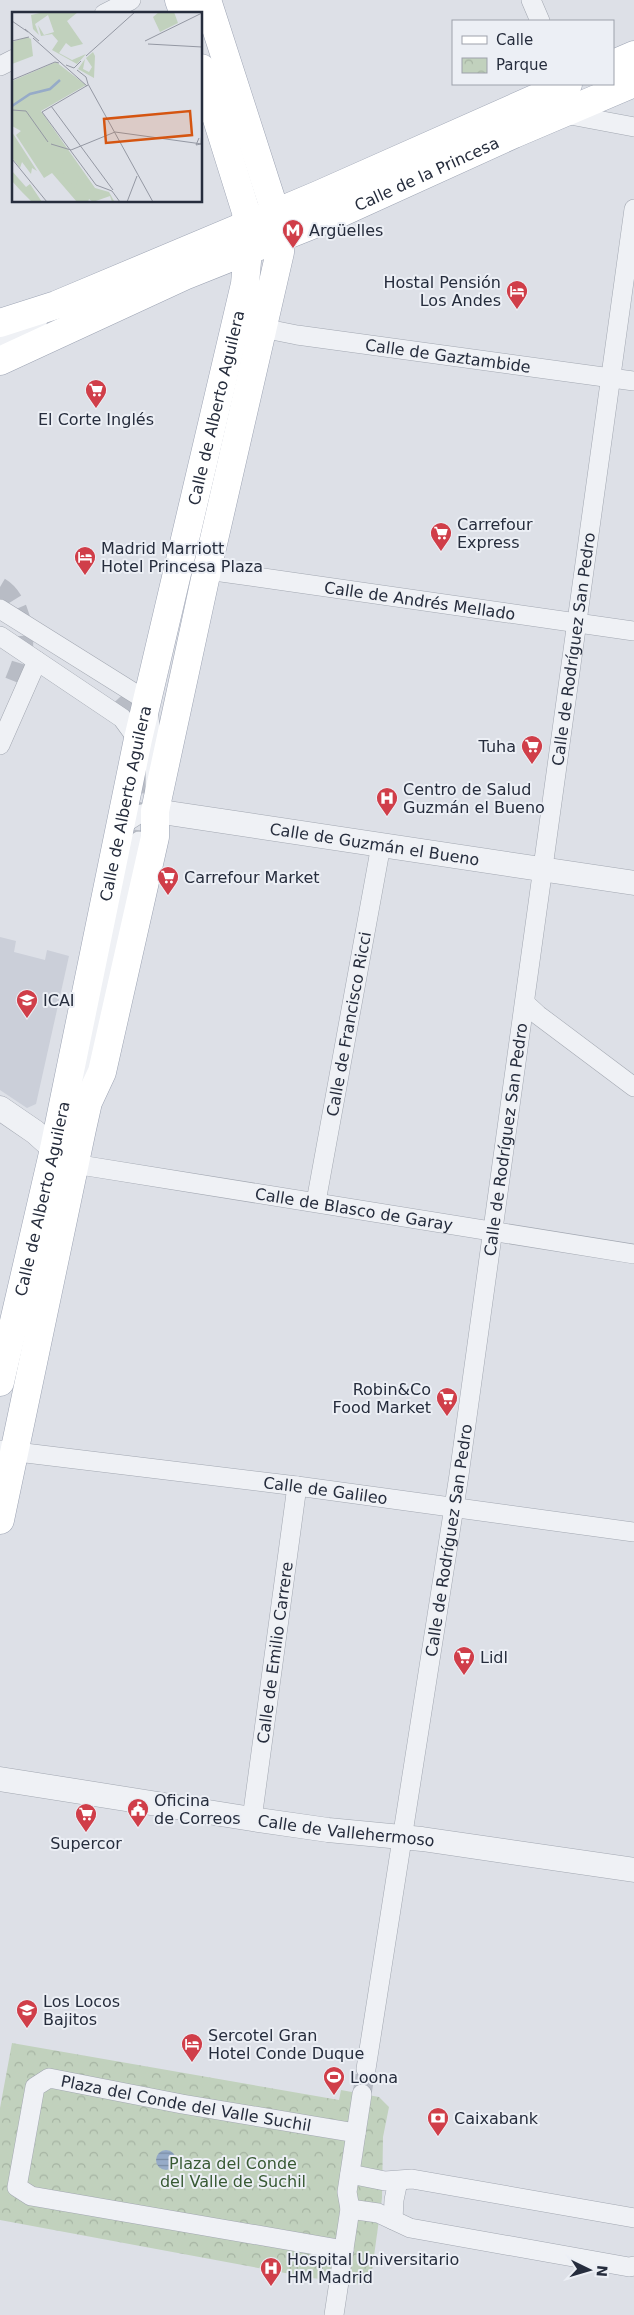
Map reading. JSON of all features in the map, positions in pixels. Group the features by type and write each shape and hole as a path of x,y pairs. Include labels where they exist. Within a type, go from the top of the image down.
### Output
{"main road":[{"path":"179,0 183,12"},
{"path":"207,0 278,225"},
{"name":"Calle de Alberto Aguilera","path":"0,1520 7,1451 129,834 138,740 245,284 248,237 240,186 202,71"},
{"name":"Calle de la Princesa","path":"0,323 278,225 327,219 514,134 565,114 634,83"},
{"name":"Calle de la Princesa","path":"278,225 318,195 566,85"},
{"name":"Calle de Alberto Aguilera","path":"0,1382 64,1157 102,1072 155,837 155,811 207,570 280,252 278,225"},
{"name":"Calle de la Princesa","path":"0,361 184,276 248,237"}],"street":[{"path":"108,12 131,0"},
{"path":"531,0 540,20"},
{"path":"0,66 12,60"},
{"path":"565,114 634,127"},
{"name":"Calle de Rodríguez San Pedro","path":"366,2069 454,1507 634,209"},
{"name":"Calle de la Princesa","path":"0,339 30,326 56,304"},
{"name":"Calle de Gaztambide","path":"262,328 297,335 634,381"},
{"name":"Calle de Andrés Mellado","path":"207,570 634,631"},
{"path":"0,609 147,701 155,767 155,811"},
{"path":"0,623 119,698"},
{"path":"0,636 122,718 155,767"},
{"path":"0,744 37,661"},
{"path":"0,715 12,687"},
{"name":"Calle de Guzmán el Bueno","path":"129,834 138,815 155,811 634,883"},
{"name":"Calle de Alberto Aguilera","path":"88,1102 86,1083 129,834"},
{"name":"Calle de Francisco Ricci","path":"316,1202 381,845"},
{"path":"525,1003 538,1015 632,1079"},
{"path":"0,1108 35,1132 64,1157"},
{"name":"Calle de Blasco de Garay","path":"64,1157 316,1202 634,1254"},
{"name":"Calle de Galileo","path":"7,1451 297,1486 634,1532"},
{"name":"Calle de Emilio Carrere","path":"252,1819 297,1486"},
{"name":"Calle de Vallehermoso","path":"0,1779 252,1819 422,1839 634,1870"},
{"name":"Plaza del Conde del Valle Suchil","path":"344,2250 31,2196 18,2187 35,2088 49,2078 182,2104 356,2133"},
{"path":"334,2315 350,2210 347,2192 362,2094"},
{"path":"350,2174 385,2181 412,2179 634,2218"},
{"path":"393,2220 394,2200 398,2181"},
{"path":"350,2210 378,2213 410,2228 629,2267 634,2266"}],"shaded area":[{"name":"ICAI","path":"0,937 16,941 14,952 45,960 47,950 69,956 36,1104 27,1108 0,1090"}],"green space":[{"name":"Plaza del Conde del Valle de Suchil","path":"12,2043 339,2100 341,2090 379,2097 389,2107 383,2137 382,2198 370,2285 312,2278 0,2220 0,2108"}],"water":[{"path":"166,2150 173,2153 176,2160 173,2167 166,2170 159,2167 156,2160 159,2153"}],"tunnel":[{"path":"0,587 12,599 17,608 22,626 24,645 22,658 12,687"},
{"path":"119,698 132,715 141,732 145,749 147,766 146,784 139,841"},
{"path":"362,2094 366,2069"}],"place":[{"name":"Argüelles","path":"293,249"},
{"name":"Hostal Pensión Los Andes","path":"517,310"},
{"name":"El Corte Inglés","path":"96,409"},
{"name":"Carrefour Express","path":"441,552"},
{"name":"Madrid Marriott Hotel Princesa Plaza","path":"85,576"},
{"name":"Tuha","path":"532,765"},
{"name":"Centro de Salud Guzmán el Bueno","path":"387,817"},
{"name":"Carrefour Market","path":"168,896"},
{"name":"ICAI","path":"27,1019"},
{"name":"Robin&Co Food Market","path":"447,1417"},
{"name":"Lidl","path":"464,1676"},
{"name":"Oficina de Correos","path":"138,1828"},
{"name":"Supercor","path":"86,1833"},
{"name":"Los Locos Bajitos","path":"27,2029"},
{"name":"Sercotel Gran Hotel Conde Duque","path":"192,2063"},
{"name":"Loona","path":"334,2096"},
{"name":"Caixabank","path":"438,2137"},
{"name":"Hospital Universitario HM Madrid","path":"271,2287"}]}
